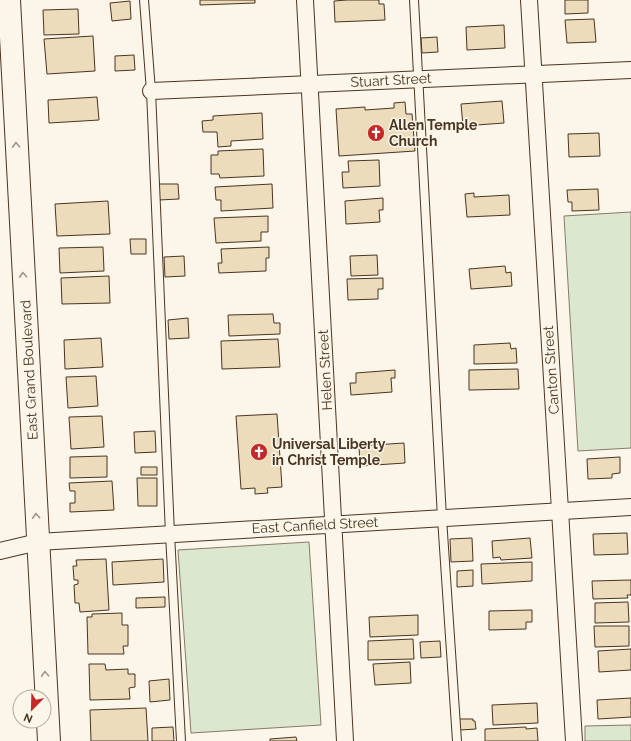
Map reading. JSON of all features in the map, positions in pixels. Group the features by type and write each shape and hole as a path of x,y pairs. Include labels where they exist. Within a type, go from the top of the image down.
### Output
{"main road":[{"name":"East Grand Boulevard","path":"9,0 48,741"}],"street":[{"name":"Helen Street","path":"305,0 345,741"},
{"name":"Canton Street","path":"529,0 574,741"},
{"name":"Stuart Street","path":"151,91 631,70"},
{"name":"East Canfield Street","path":"0,551 38,542 631,507"}],"lane":[{"path":"144,0 151,91 170,534 181,741"},
{"path":"414,0 442,518 457,741"}],"green space":[{"path":"631,212 631,448 578,451 564,216"},
{"path":"309,542 321,725 191,733 178,550"},
{"path":"631,725 631,741 585,741 585,726"}],"building":[{"path":"200,0 255,0 255,3 200,5"},
{"path":"379,0 379,4 384,4 385,20 335,22 334,1"},
{"path":"565,0 588,0 588,13 565,14"},
{"path":"130,1 131,19 112,21 110,3"},
{"path":"78,9 79,34 44,35 43,10"},
{"path":"594,19 596,42 567,43 565,20"},
{"path":"504,25 505,48 467,50 466,27"},
{"path":"93,36 95,71 47,74 44,39"},
{"path":"437,37 438,52 422,53 421,38"},
{"path":"134,55 135,70 115,71 115,56"},
{"path":"97,97 99,120 49,123 48,100"},
{"path":"502,101 504,123 463,126 461,104"},
{"name":"Allen Temple Church","path":"405,102 406,114 412,114 415,151 339,156 336,109 365,107 365,110 394,108 394,103"},
{"path":"262,113 263,139 231,141 231,146 218,147 217,132 203,132 202,121 213,120 213,116"},
{"path":"599,133 600,156 569,157 568,134"},
{"path":"263,149 264,176 220,178 219,174 211,174 211,155 218,155 218,151"},
{"path":"379,160 380,186 343,188 342,172 349,172 348,161"},
{"path":"158,184 178,184 179,199 159,200"},
{"path":"272,184 273,208 221,211 221,200 216,200 215,187"},
{"path":"598,189 599,210 572,211 572,202 568,202 567,190"},
{"path":"474,193 474,197 509,195 510,215 467,217 465,194"},
{"path":"383,198 383,210 379,210 380,222 346,224 345,201"},
{"path":"108,201 110,234 57,236 55,204"},
{"path":"268,216 268,232 261,232 261,241 216,243 214,218"},
{"path":"130,239 146,239 146,254 131,254"},
{"path":"103,247 104,271 60,273 59,248"},
{"path":"269,247 269,258 266,258 266,271 219,273 218,263 222,263 221,249"},
{"path":"377,255 378,275 351,276 350,256"},
{"path":"184,256 185,276 165,277 164,257"},
{"path":"505,266 506,273 511,272 512,286 471,289 469,269"},
{"path":"109,276 110,303 62,304 61,278"},
{"path":"383,278 383,289 378,289 378,299 348,300 347,279"},
{"path":"273,314 274,323 280,323 280,334 229,336 228,315"},
{"path":"188,318 189,338 169,339 168,320"},
{"path":"101,338 103,367 65,369 64,340"},
{"path":"278,339 280,367 222,369 221,341"},
{"path":"510,343 511,349 516,348 517,363 474,364 474,345"},
{"path":"518,369 519,389 469,390 469,370"},
{"path":"395,370 395,378 391,378 392,392 351,395 350,383 356,383 356,373"},
{"path":"96,376 98,406 68,408 66,377"},
{"name":"Universal Liberty in Christ Temple","path":"277,414 282,487 267,488 268,493 255,494 255,488 241,489 236,416"},
{"path":"102,416 104,447 71,449 69,417"},
{"path":"155,431 156,452 135,453 134,432"},
{"path":"404,443 405,463 360,466 359,446"},
{"path":"107,456 107,477 70,478 70,457"},
{"path":"620,457 620,473 612,474 612,478 588,479 587,459"},
{"path":"141,467 157,467 157,475 141,475"},
{"path":"137,478 157,478 157,506 138,506"},
{"path":"112,481 114,510 70,512 70,503 75,503 75,491 70,491 69,483"},
{"path":"627,533 628,554 594,555 593,534"},
{"path":"472,538 473,561 451,562 450,539"},
{"path":"530,538 532,558 501,560 500,557 493,558 492,541"},
{"path":"106,559 109,610 80,612 79,603 75,603 74,585 78,584 78,580 74,580 73,566 77,566 76,560"},
{"path":"163,559 164,582 113,585 112,562"},
{"path":"532,562 532,581 482,584 481,564"},
{"path":"473,570 473,586 457,587 457,571"},
{"path":"631,580 631,595 627,595 628,598 593,599 592,581"},
{"path":"165,597 165,607 136,608 136,598"},
{"path":"628,602 629,622 595,623 595,603"},
{"path":"532,610 532,622 526,622 526,629 489,630 489,611"},
{"path":"122,613 122,625 128,625 128,646 123,646 124,654 88,654 87,617 92,617 92,614"},
{"path":"418,615 418,635 370,637 369,617"},
{"path":"594,626 629,626 629,646 595,647"},
{"path":"413,639 414,659 368,660 368,641"},
{"path":"440,641 441,657 421,658 420,642"},
{"path":"631,649 631,670 599,672 598,651"},
{"path":"410,662 411,683 375,685 373,664"},
{"path":"89,664 105,664 106,670 128,669 128,674 135,674 135,687 129,688 130,699 90,700"},
{"path":"169,679 170,700 150,702 149,681"},
{"path":"631,698 631,717 598,719 597,700"},
{"path":"537,703 538,723 493,725 492,705"},
{"path":"146,708 148,741 91,741 90,710"},
{"path":"459,719 473,719 473,721 475,721 476,729 460,730"},
{"path":"173,727 174,741 152,741 152,728"},
{"path":"526,727 526,729 537,728 538,741 485,741 485,729"},
{"path":"296,737 297,741 270,741 270,739"}],"place":[{"name":"Allen Temple Church","path":"376,133"},
{"name":"Universal Liberty in Christ Temple","path":"259,452"}]}
